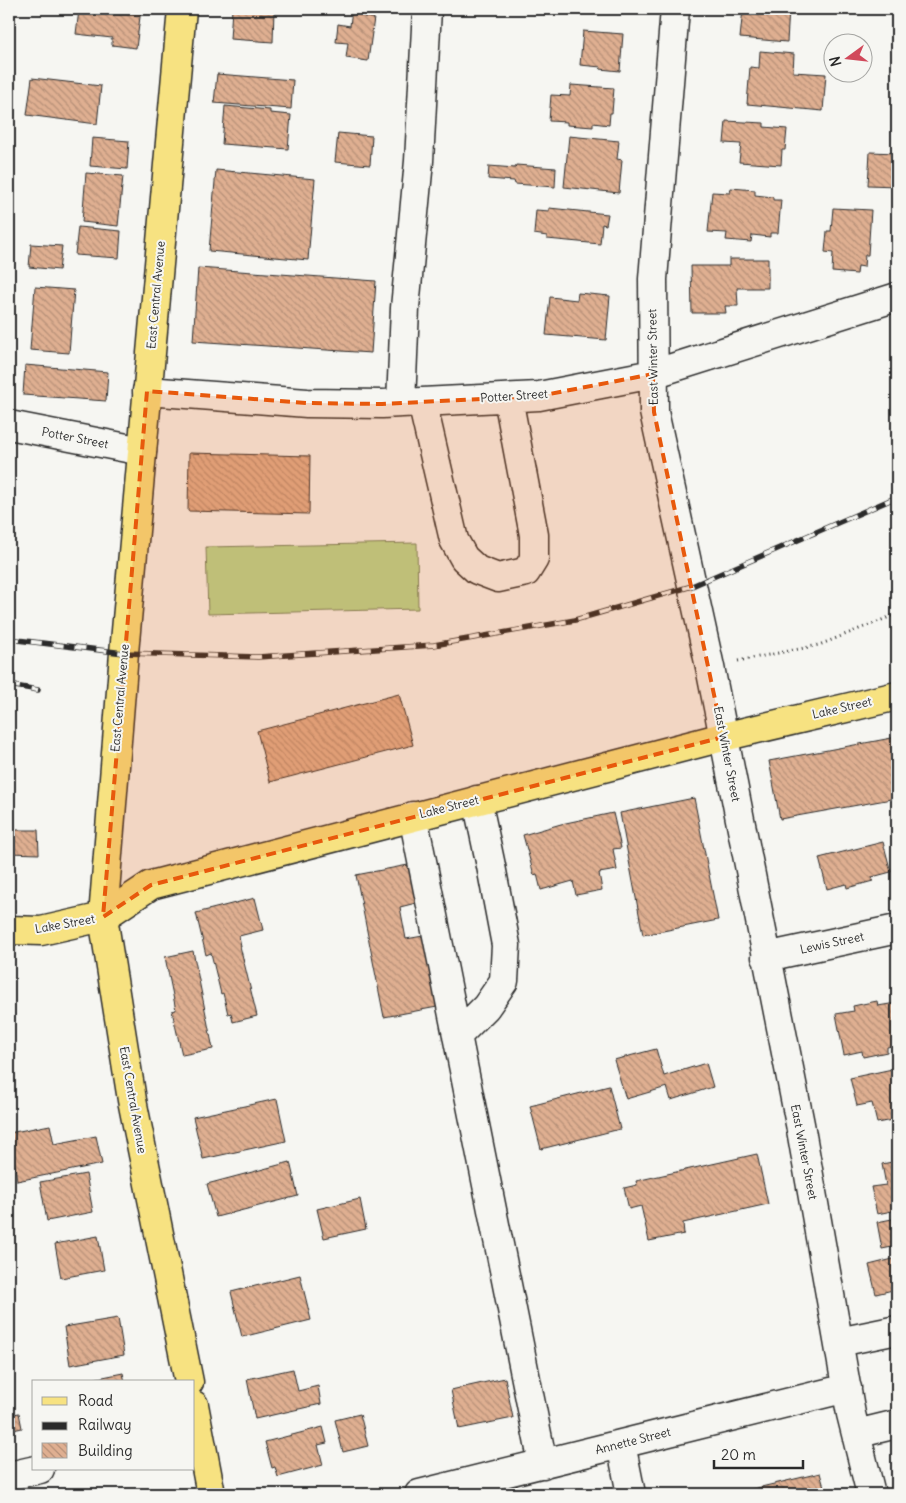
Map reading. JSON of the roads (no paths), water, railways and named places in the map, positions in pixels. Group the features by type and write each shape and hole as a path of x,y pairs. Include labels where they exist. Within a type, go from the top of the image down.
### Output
{"main road":[{"name":"East Central Avenue","path":"182,9 123,663 103,917 132,1100 189,1380"},
{"name":"Lake Street","path":"9,930 41,931 103,917 151,885 723,737 897,696"},
{"path":"195,1415 197,1434 211,1494"}],"street":[{"path":"427,9 420,161 406,308 412,402 454,540 464,558 477,570 498,578 526,572 534,559 534,535 508,398"},
{"name":"East Winter Street","path":"675,9 653,279 654,412 710,667 798,1115 847,1388 870,1494"},
{"name":"Potter Street","path":"147,391 307,403 412,402 539,396 653,374 897,298"},
{"name":"Potter Street","path":"9,425 142,451"},
{"path":"457,1036 486,1007 504,981 506,945 492,866 477,800"},
{"path":"413,816 543,1464"},
{"name":"Lewis Street","path":"766,957 897,929"},
{"path":"839,1342 897,1330"},
{"name":"Annette Street","path":"436,1492 847,1388"},
{"path":"856,1434 897,1424"},
{"path":"621,1444 631,1494"},
{"path":"9,1476 36,1470"}],"railway":[{"path":"9,639 124,653 258,657 434,645 575,620 692,586 897,497"},
{"path":"9,685 38,690"}]}
